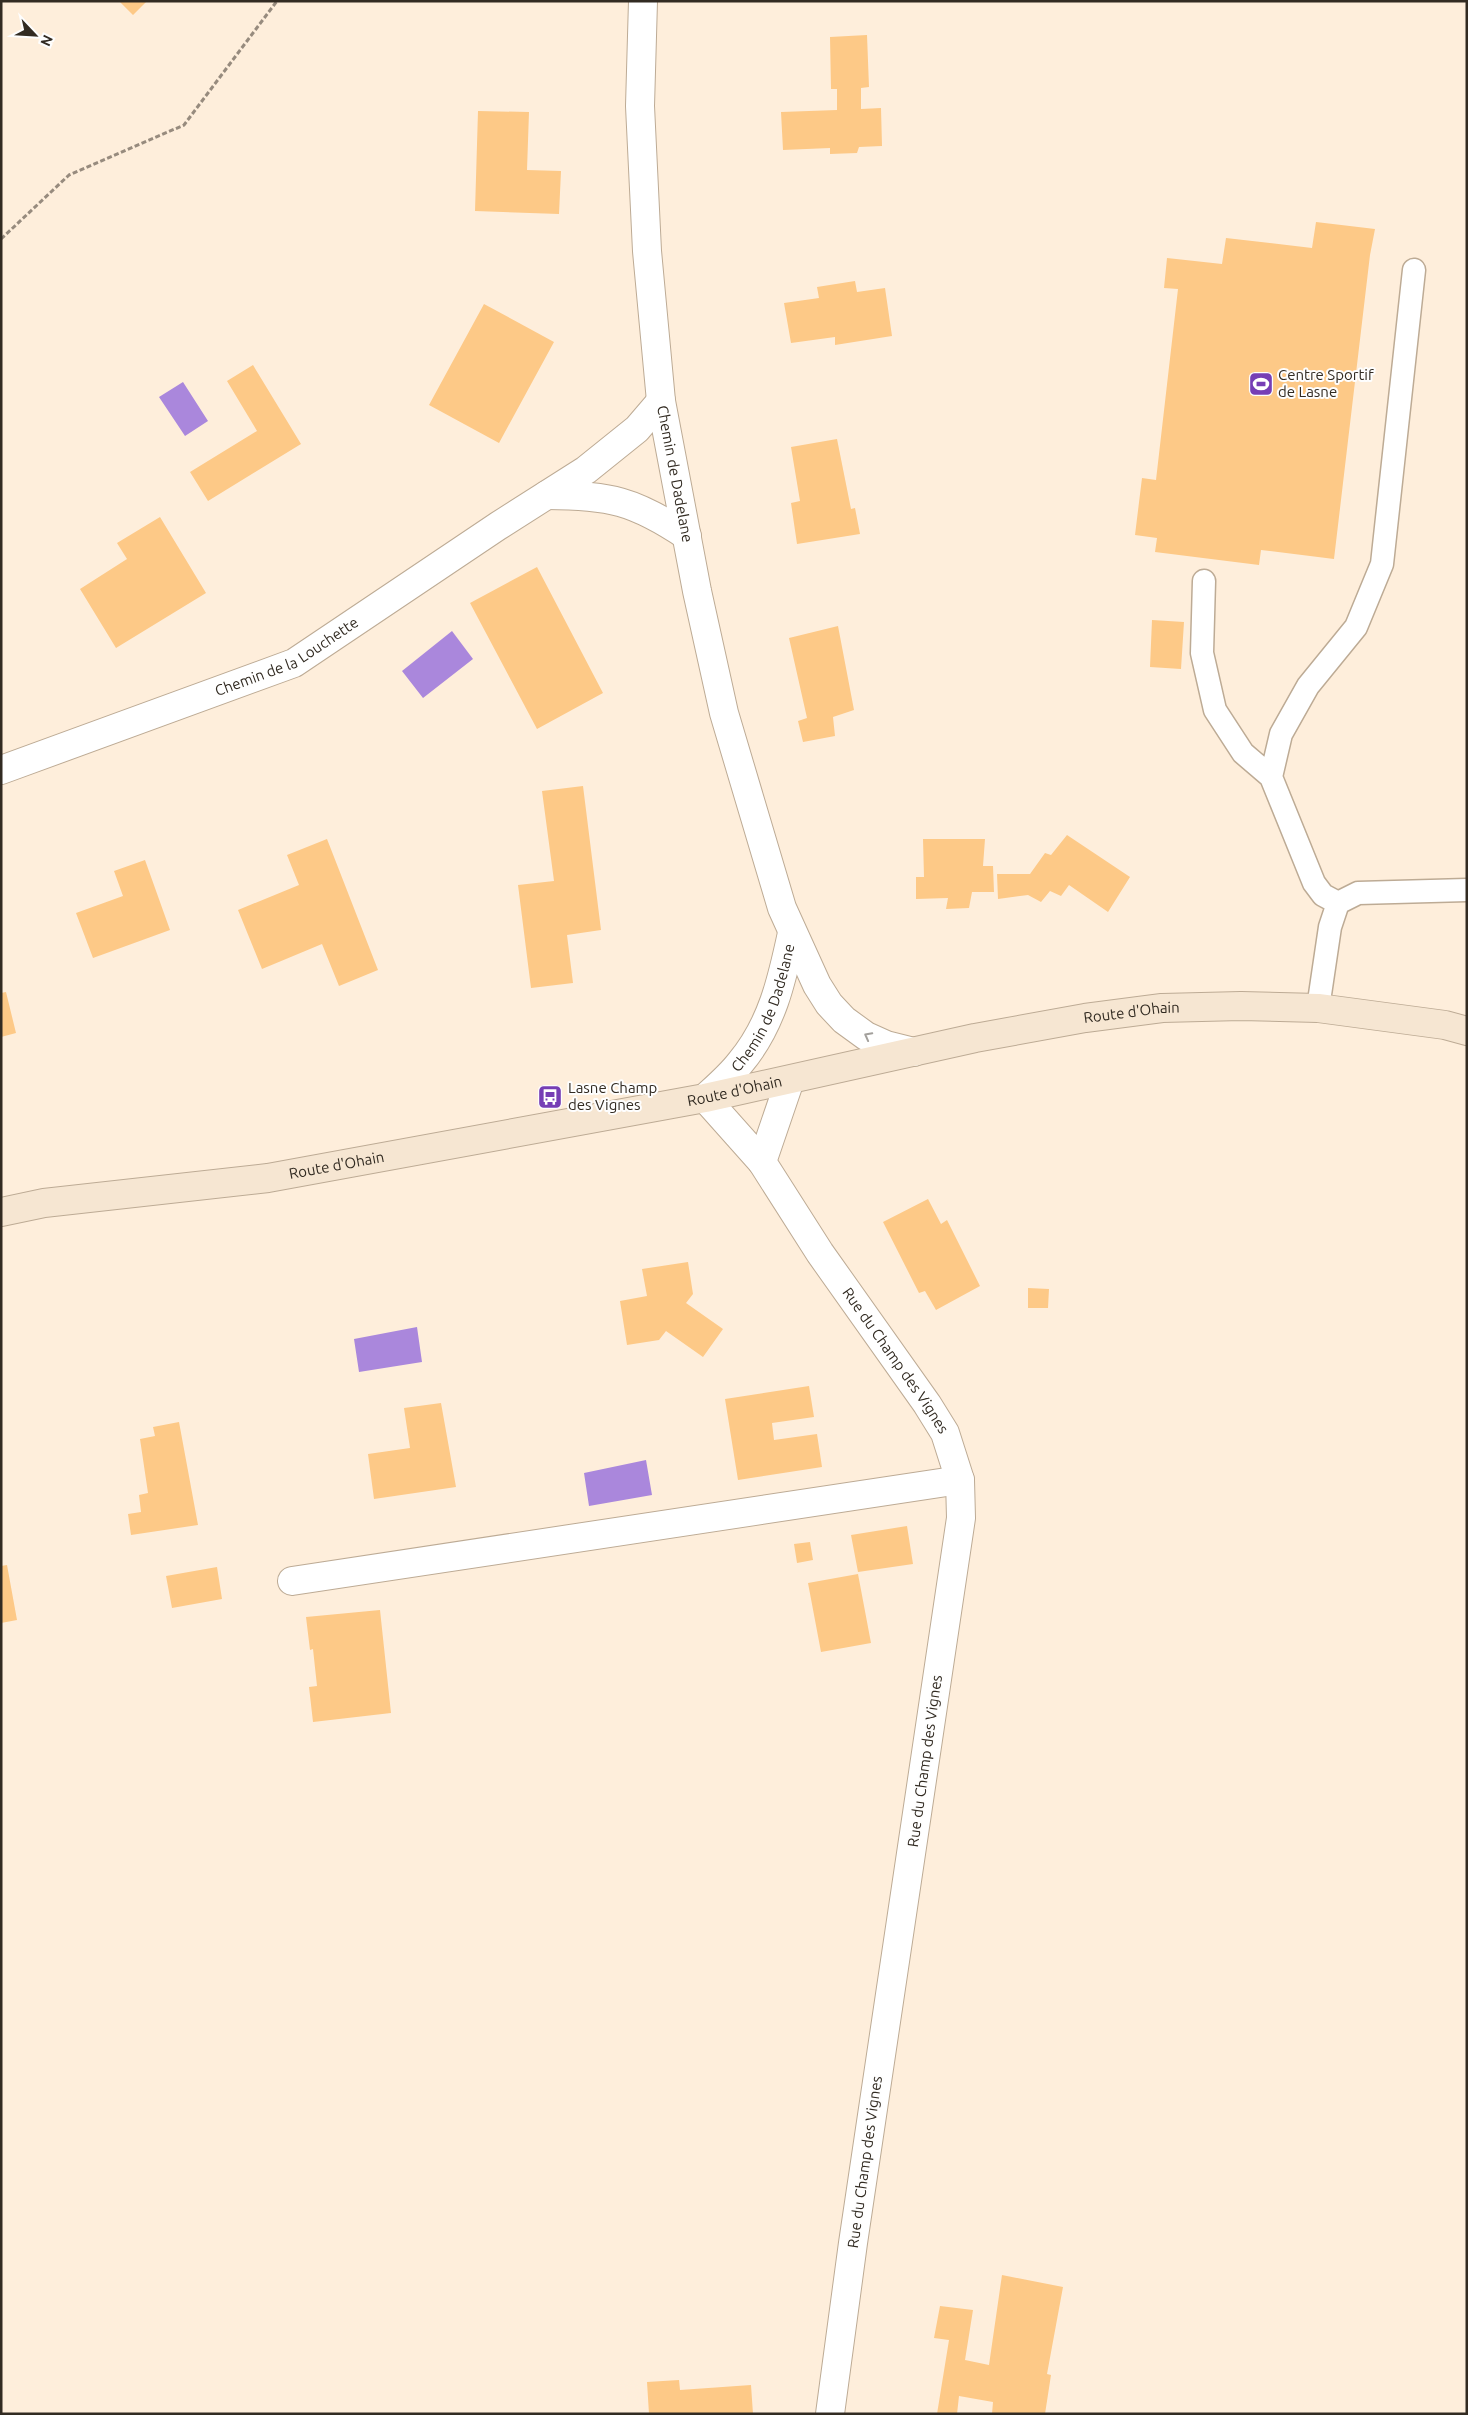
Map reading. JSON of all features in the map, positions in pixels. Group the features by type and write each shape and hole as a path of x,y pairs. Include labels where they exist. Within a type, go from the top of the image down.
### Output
{"main road":[{"name":"Route d'Ohain","path":"1,1212 44,1204 268,1178 705,1098 914,1052 1085,1018 1162,1008 1241,1006 1318,1008 1445,1025 1467,1030"}],"street":[{"name":"Chemin de Dadelane","path":"643,1 641,116 647,250 661,401 724,713 780,900 792,933 821,992 844,1020 866,1036 886,1045 914,1052"},
{"name":"Chemin de la Louchette","path":"1,770 294,663 586,470 624,440 651,415 661,401"},
{"path":"547,495 587,495 607,498 635,506 658,517 687,536"},
{"name":"Chemin de Dadelane","path":"705,1098 739,1064 766,1023 782,980 792,933"},
{"path":"762,1162 790,1080"},
{"name":"Rue du Champ des Vignes","path":"705,1098 762,1162 820,1253 927,1404 945,1433 960,1480 961,1518 830,2414"},
{"path":"292,1581 960,1480"}],"lane":[{"path":"1271,777 1281,734 1308,686 1356,627 1382,564 1414,270"},
{"path":"1204,581 1202,653 1215,710 1242,753 1271,777 1314,883 1324,896 1338,903"},
{"path":"1318,1008 1330,927 1338,903 1358,893 1467,890"}],"path":[{"path":"1,239 69,175 184,125 277,1"}],"shaded area":[{"path":"183,382 208,421 185,436 159,397"},
{"path":"452,631 473,659 423,698 402,671"},
{"path":"417,1327 422,1362 359,1372 354,1339"},
{"path":"646,1460 652,1495 589,1506 584,1473"}],"building":[{"path":"119,1 147,1 133,15"},
{"path":"867,35 869,87 861,88 861,109 881,108 882,146 859,147 857,153 830,154 830,148 783,150 781,112 837,110 837,89 831,89 830,37"},
{"path":"478,111 529,112 527,170 561,171 559,214 475,211"},
{"name":"Centre Sportif de Lasne","path":"1316,222 1375,229 1370,255 1334,559 1261,550 1259,565 1155,552 1157,538 1135,535 1142,478 1156,480 1178,289 1164,288 1167,258 1222,264 1226,238 1312,248"},
{"path":"855,281 857,292 885,288 892,336 835,345 835,337 791,343 784,303 819,298 817,287"},
{"path":"484,304 554,342 499,443 429,405"},
{"path":"253,365 301,444 208,501 190,472 257,431 227,381"},
{"path":"837,439 851,509 855,508 860,534 797,544 791,503 800,501 791,447"},
{"path":"160,517 206,593 116,648 80,589 127,559 117,543"},
{"path":"537,567 603,693 537,729 470,603"},
{"path":"1152,620 1184,622 1181,669 1150,667"},
{"path":"838,626 854,710 833,717 835,736 803,742 798,721 807,718 789,638"},
{"path":"583,786 601,930 567,935 573,983 531,988 518,885 554,881 542,791"},
{"path":"1067,835 1130,877 1108,912 1069,885 1061,896 1050,891 1041,902 1028,895 998,899 997,874 1030,874 1045,853 1051,855"},
{"path":"327,839 378,970 339,986 322,944 262,969 238,910 299,885 287,855"},
{"path":"923,839 985,839 983,866 993,866 994,892 972,892 969,908 946,909 948,898 916,899 916,877 924,877"},
{"path":"145,860 170,930 93,958 76,913 123,896 114,871"},
{"path":"6,992 16,1033 1,1037 1,993"},
{"path":"928,1199 941,1224 947,1220 980,1286 936,1310 925,1291 919,1293 883,1222"},
{"path":"688,1262 693,1294 686,1303 723,1329 703,1357 666,1331 659,1340 627,1345 620,1301 647,1296 642,1269"},
{"path":"1028,1288 1049,1289 1048,1308 1028,1308"},
{"path":"809,1386 814,1417 772,1423 774,1440 817,1434 822,1467 738,1480 725,1399"},
{"path":"441,1403 456,1487 374,1499 368,1454 410,1448 404,1408"},
{"path":"179,1422 198,1525 131,1535 128,1514 141,1512 139,1495 148,1493 140,1439 155,1436 153,1427"},
{"path":"907,1526 913,1564 858,1572 851,1535"},
{"path":"810,1542 813,1560 797,1563 794,1544"},
{"path":"7,1565 17,1620 1,1623 1,1566"},
{"path":"217,1567 222,1599 172,1608 166,1576"},
{"path":"858,1574 871,1643 821,1652 808,1583"},
{"path":"380,1610 391,1713 313,1722 309,1687 317,1686 313,1649 310,1650 306,1617"},
{"path":"1002,2275 1063,2287 1047,2374 1051,2375 1045,2414 992,2414 993,2402 959,2396 957,2414 937,2414 949,2340 934,2338 940,2306 973,2310 965,2360 989,2365"},
{"path":"679,2380 680,2390 751,2385 753,2414 649,2414 647,2382"}],"place":[{"name":"Centre Sportif de Lasne","path":"1261,384"},
{"name":"Lasne Champ des Vignes","path":"550,1097"}]}
